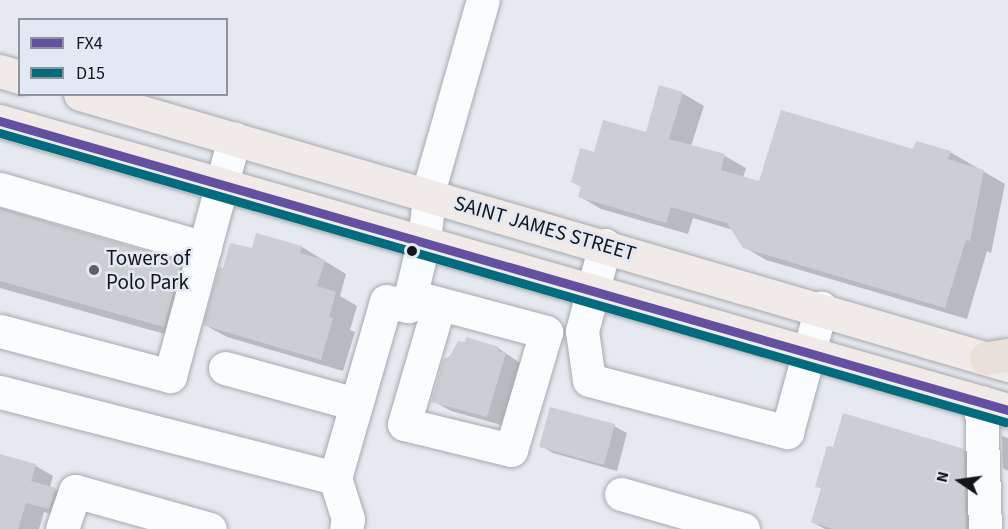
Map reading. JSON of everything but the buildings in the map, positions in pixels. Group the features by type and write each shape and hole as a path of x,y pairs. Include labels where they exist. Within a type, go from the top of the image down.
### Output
{"main road":[{"path":"0,71 18,76"},
{"name":"SAINT JAMES STREET","path":"88,96 1001,359"},
{"path":"0,121 220,185 424,240 808,354 994,406"}],"lane":[{"path":"483,0 430,194 424,240 425,300 404,424 511,450 546,332"},
{"path":"0,331 170,376 234,138"},
{"path":"0,189 205,248"},
{"path":"605,245 582,331 589,380 787,432 820,308"},
{"path":"346,529 348,519 335,478 386,301 408,306 425,300 546,332 582,331"},
{"path":"225,368 356,404"},
{"path":"0,392 335,478"},
{"path":"985,529 994,406"},
{"path":"62,529 75,491 210,529"},
{"path":"621,494 743,529"}],"transit line":[{"name":"FX4","path":"0,121 1008,410"},
{"name":"D15","path":"0,133 1005,422"}],"place":[{"name":"Towers of Polo Park","path":"94,270"}]}
